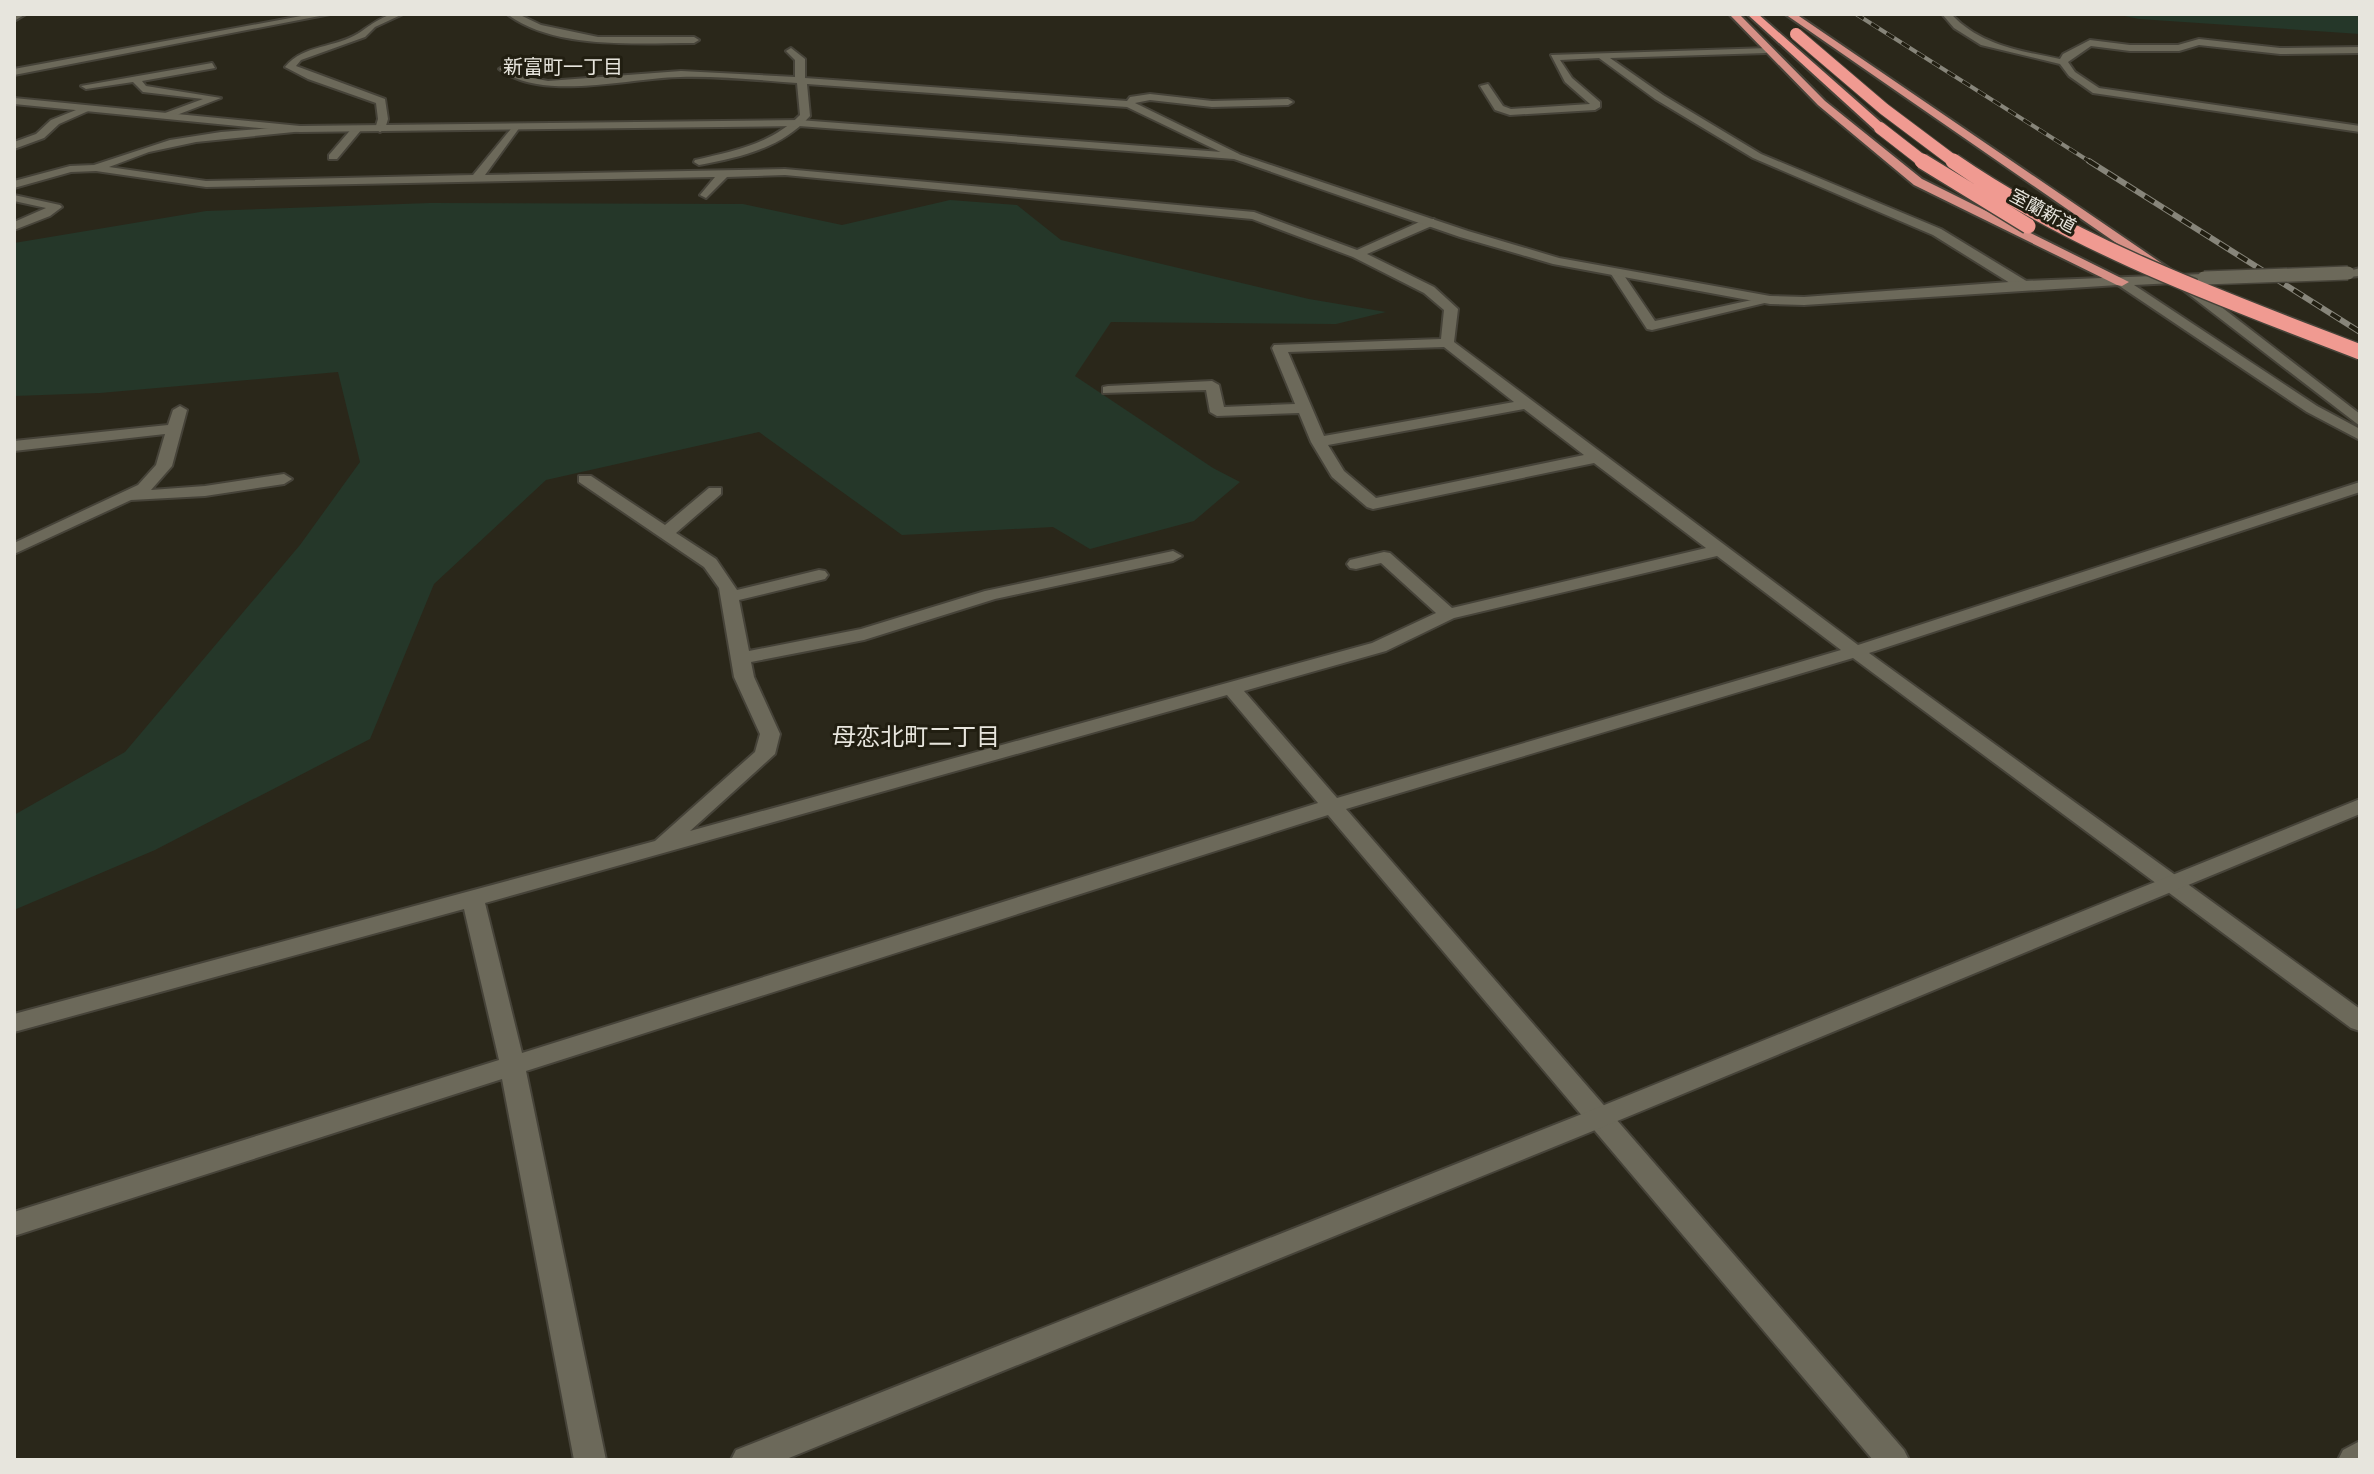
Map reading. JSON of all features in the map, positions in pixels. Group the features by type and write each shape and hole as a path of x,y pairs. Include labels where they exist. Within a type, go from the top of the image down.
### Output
{"highway":[{"path":"1734,14 1766,50 1888,160 1918,182 2122,282"},
{"name":"室蘭新道","path":"1752,14 1917,157 1985,203 2104,265 2345,364"},
{"name":"室蘭新道","path":"1777,14 1796,34 1870,96 1978,178 2083,237 2176,279 2360,352"},
{"path":"1790,14 2176,279"}],"street":[{"path":"14,18 22,14"},
{"path":"14,72 326,14"},
{"path":"380,129 383,119 381,101 351,87 309,78 290,67 298,58 362,35 372,25 399,14"},
{"path":"511,14 538,27 598,40 694,40"},
{"path":"1946,14 1976,40 2063,62 2072,74 2096,91 2360,129"},
{"path":"2063,62 2066,56 2090,43 2130,48 2179,48 2199,42 2280,51 2360,50"},
{"path":"1485,86 1499,108 1510,112 1588,109 1595,107 1595,102 1568,80 1554,57 1766,50"},
{"path":"699,162 753,149 799,123 807,113 801,97 804,91 800,80 800,59 791,51"},
{"path":"1603,57 1659,97 1757,156 1937,232 2023,285"},
{"path":"86,86 212,66"},
{"path":"504,69 524,79 548,84 681,74 1129,104 1235,156 1557,261 1770,300 1804,301 2023,285 2354,273"},
{"path":"135,79 143,89 216,98 169,115"},
{"path":"1129,104 1134,99 1150,97 1212,104 1288,102"},
{"path":"16,100 300,129"},
{"path":"14,146 40,136 55,122 90,108"},
{"path":"96,168 120,156 174,140 300,129 799,123 1235,156"},
{"path":"476,179 515,127"},
{"path":"333,157 357,129"},
{"path":"14,185 70,169 96,168 206,184 785,172 1254,216 1357,254 1429,290 1451,309 1447,343"},
{"path":"706,195 724,173"},
{"path":"14,198 56,207 14,226"},
{"path":"1357,254 1430,222"},
{"path":"1617,274 1652,326 1770,300"},
{"path":"2176,279 2360,421"},
{"path":"2122,282 2312,409 2360,435"},
{"path":"1598,457 1373,504 1338,474 1319,442 1279,348 1447,343 1722,550 1854,652 2360,1022"},
{"path":"1108,390 1212,385 1217,412 1304,408"},
{"path":"1319,442 1526,404"},
{"path":"14,549 144,488 164,466 180,410"},
{"path":"14,446 174,429"},
{"path":"125,497 205,491 284,479"},
{"path":"585,479 710,563 728,588 744,677 770,734 765,754 661,846"},
{"path":"14,1224 1332,806 1854,652 2360,487"},
{"path":"666,533 715,491"},
{"path":"14,1023 1379,647 1448,614 1722,550"},
{"path":"741,658 864,634 991,595 1173,556"},
{"path":"1356,564 1384,557 1448,614"},
{"path":"730,597 819,575"},
{"path":"1230,687 1893,1460"},
{"path":"747,1460 1601,1117 2360,806"},
{"path":"473,899 513,1068 590,1460"},
{"path":"2354,1460 2360,1456"}],"green space":[{"path":"2115,14 2360,14 2360,34 2139,19"},
{"path":"950,200 1017,205 1061,240 1309,299 1386,312 1336,324 1111,322 1075,376 1213,468 1240,482 1194,521 1090,549 1053,527 902,535 759,432 546,480 434,584 370,739 155,850 14,910 14,815 125,752 300,545 360,462 338,372 100,393 14,396 14,243 206,211 430,203 743,204 842,225"}],"railway":[{"path":"1856,14 2092,163"},
{"path":"2089,161 2360,332"}],"district":[{"name":"新富町一丁目","path":"563,67"},
{"name":"母恋北町二丁目","path":"916,737"}]}
